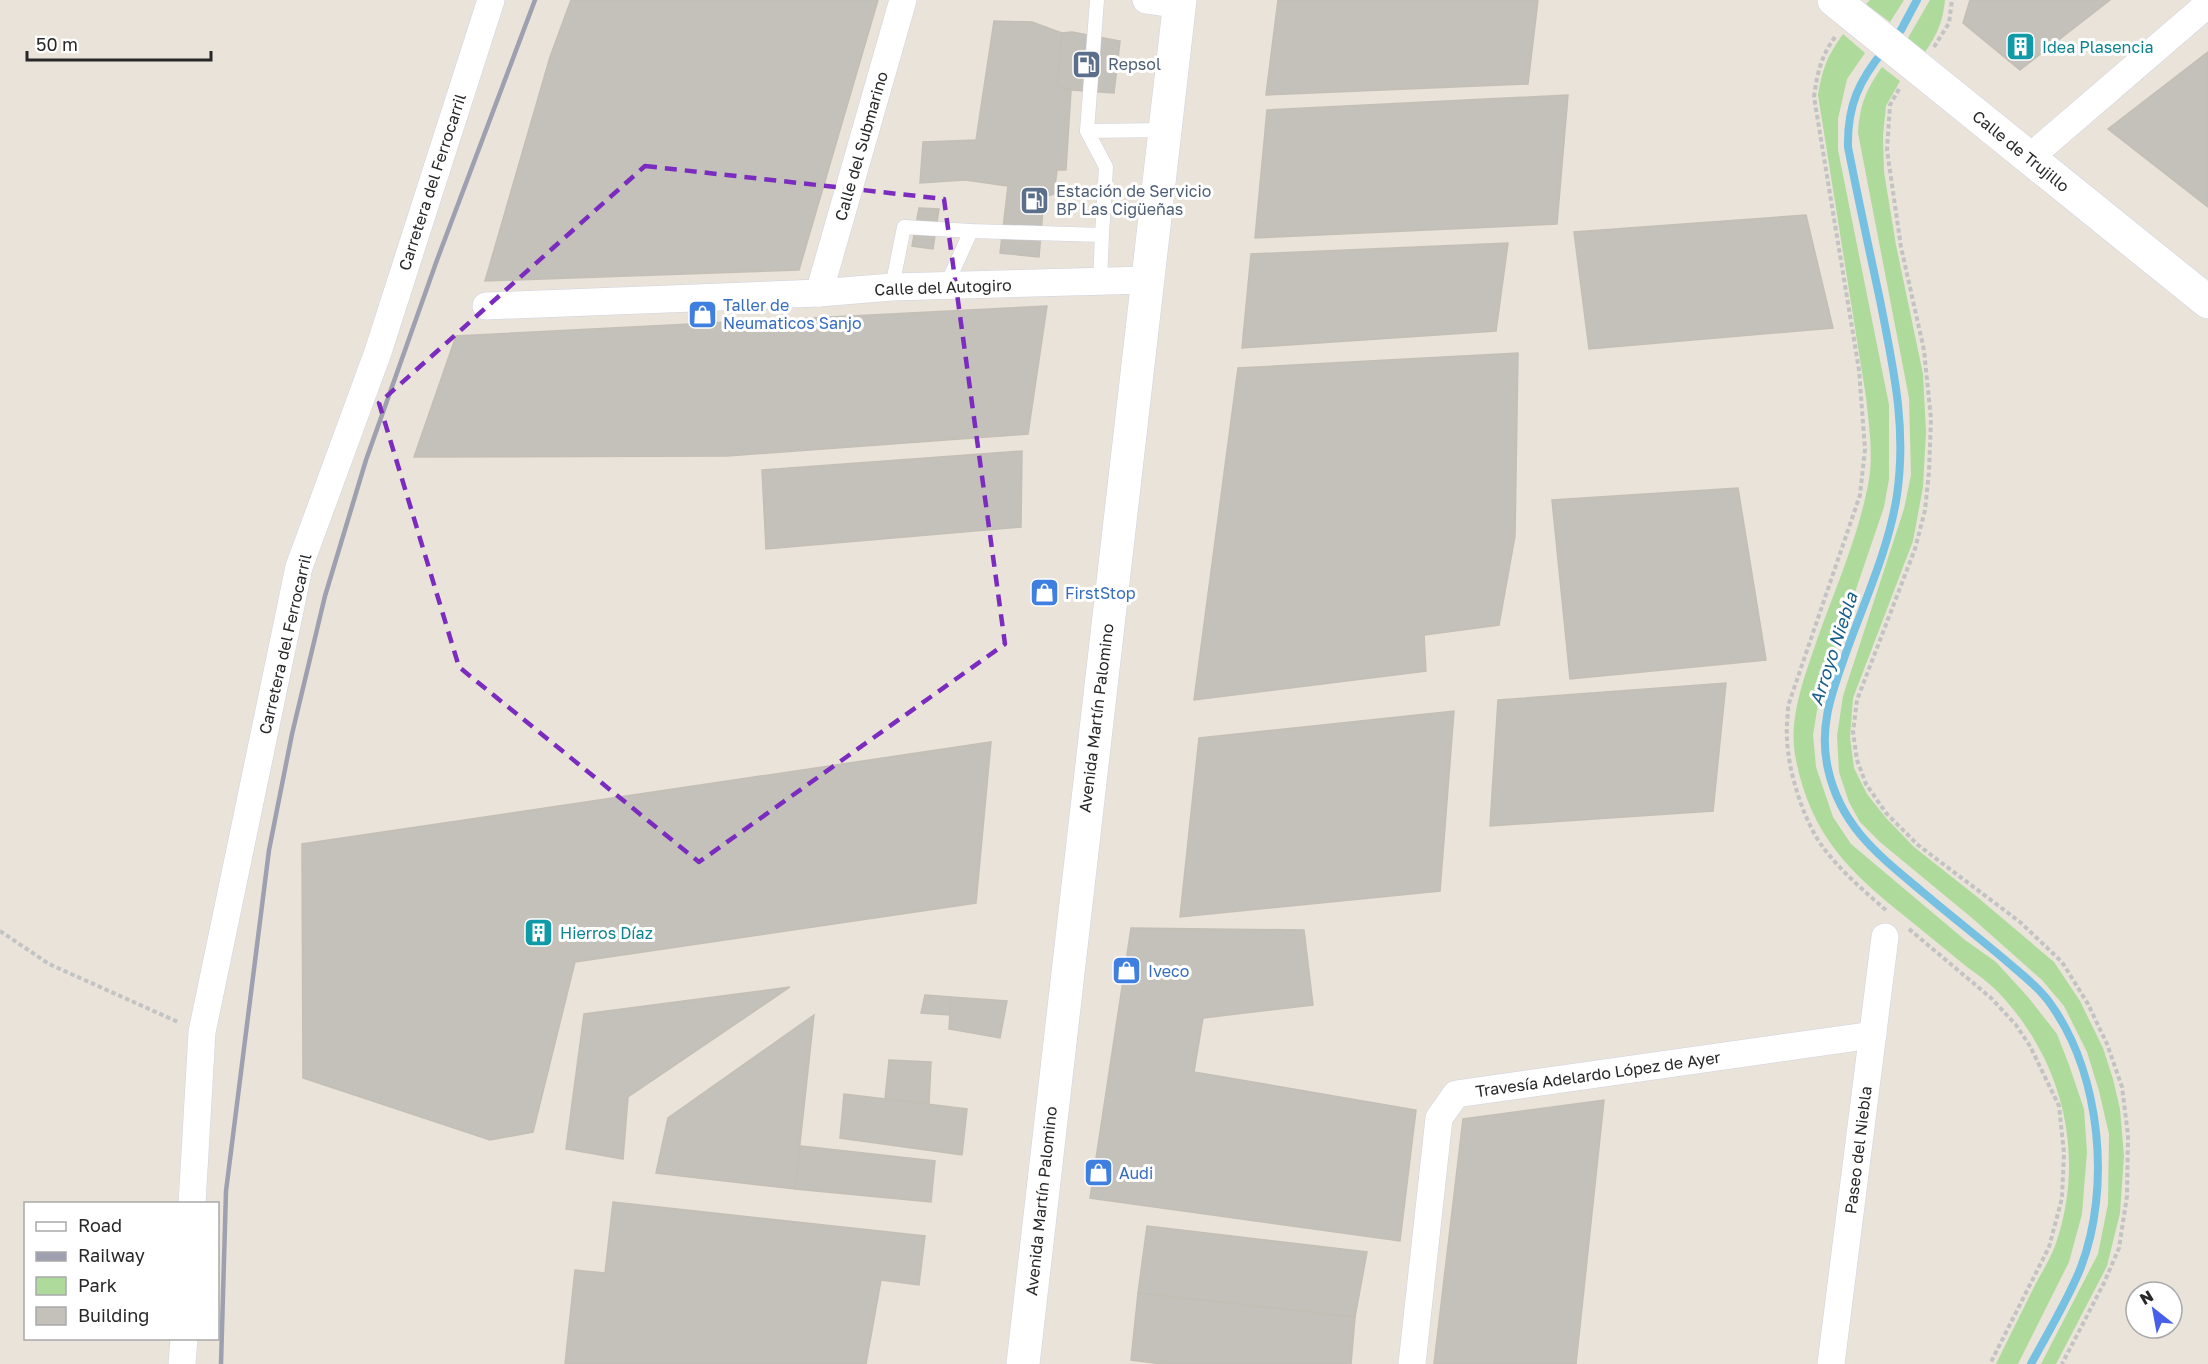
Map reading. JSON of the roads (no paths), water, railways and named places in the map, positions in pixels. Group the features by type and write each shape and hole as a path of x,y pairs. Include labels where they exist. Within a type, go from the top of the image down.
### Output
{"main road":[{"name":"Avenida Martín Palomino","path":"1023,1364 1180,2"},
{"name":"Calle de Trujillo","path":"1848,11 2208,302"}],"street":[{"name":"Carretera del Ferrocarril","path":"192,1202 202,1032 299,567 378,352 491,0"},
{"name":"Calle del Submarino","path":"819,292 903,0"},
{"path":"1146,0 1180,2"},
{"path":"2030,158 2208,4"},
{"name":"Calle del Autogiro","path":"486,306 892,287 1147,280"},
{"name":"Paseo del Niebla","path":"1831,1364 1873,1035 1894,926"},
{"name":"Travesía Adelardo López de Ayer","path":"1412,1364 1438,1118 1456,1094 1873,1035"},
{"path":"182,1364 184,1340"}],"lane":[{"path":"1097,0 1087,131 1106,167 1100,282"},
{"path":"1087,131 1165,130"},
{"path":"892,287 904,227 1102,234"},
{"path":"946,286 971,231"}],"waterway":[{"name":"Arroyo Niebla","path":"1894,38 1901,30 1917,0"},
{"name":"Arroyo Niebla","path":"1885,49 1868,72 1856,94 1848,132 1848,147 1894,373 1899,421 1900,470 1888,535 1828,708 1825,753 1834,790 1842,808 1865,840 1893,867 2042,993 2069,1034 2081,1065 2091,1099 2096,1133 2098,1168 2096,1203 2081,1267 2031,1364"}],"railway":[{"path":"221,1364 226,1191 269,850 292,734 325,596 366,460 437,260 535,0"}],"place":[{"name":"Idea Plasencia","path":"2021,47"},
{"name":"Repsol","path":"1087,64"},
{"name":"Estación de Servicio BP Las Cigüeñas","path":"1035,200"},
{"name":"Taller de Neumaticos Sanjo","path":"702,314"},
{"name":"FirstStop","path":"1044,593"},
{"name":"Hierros Díaz","path":"539,933"},
{"name":"Iveco","path":"1127,971"},
{"name":"Audi","path":"1098,1173"}]}
